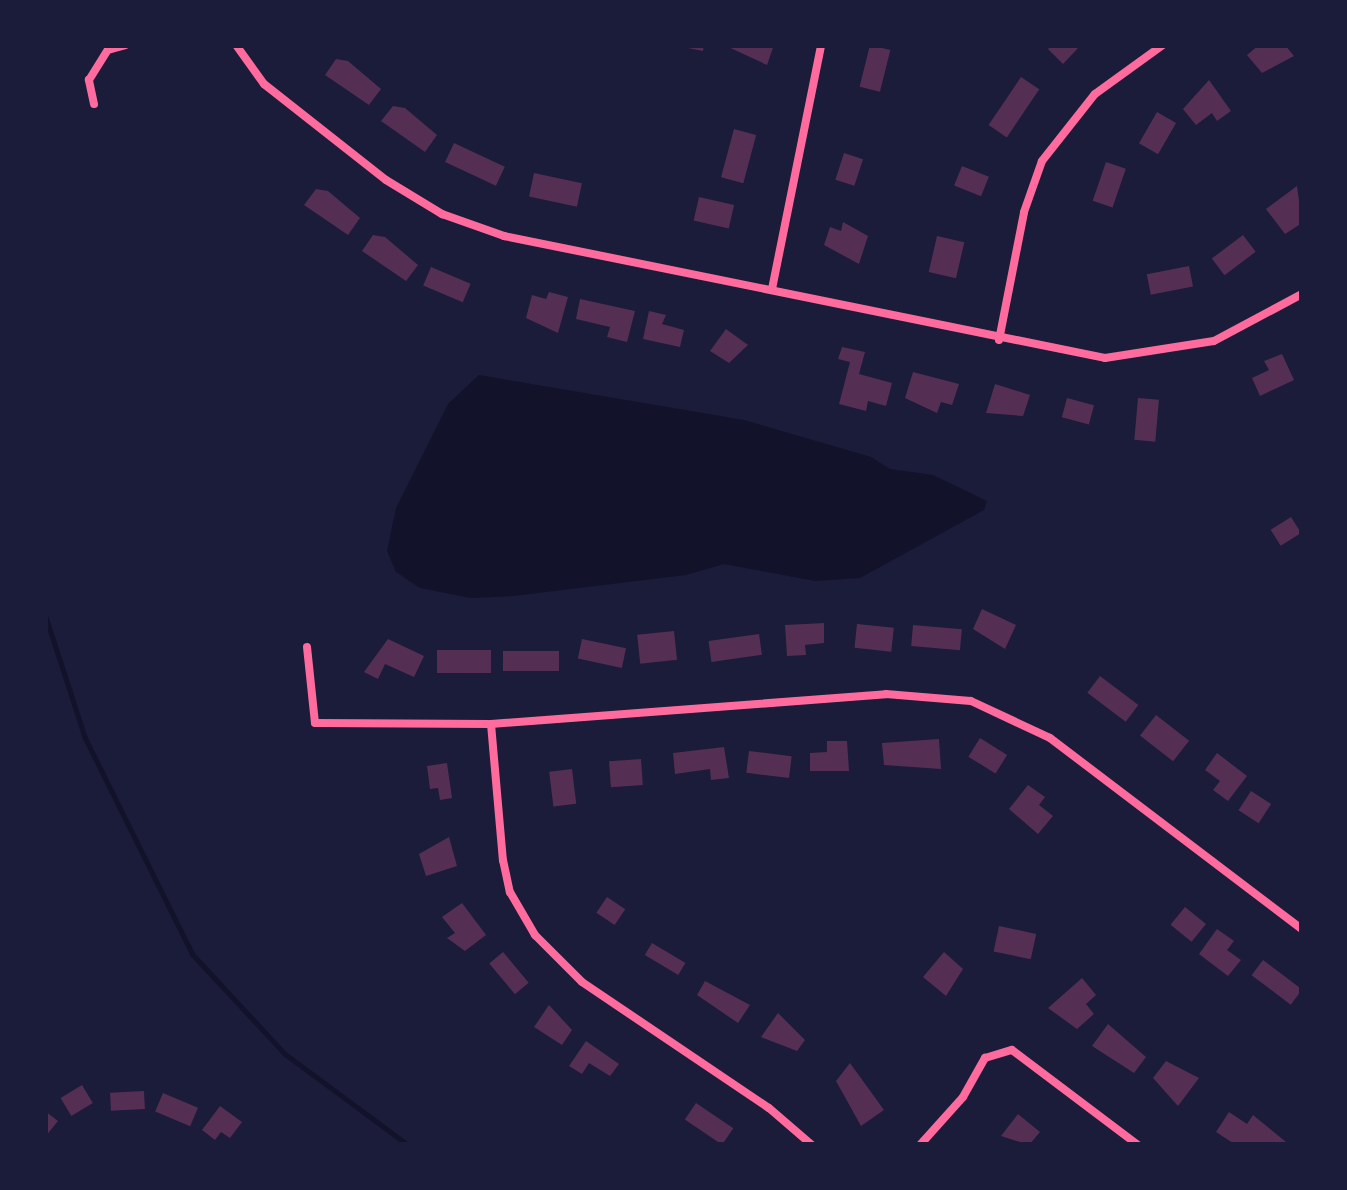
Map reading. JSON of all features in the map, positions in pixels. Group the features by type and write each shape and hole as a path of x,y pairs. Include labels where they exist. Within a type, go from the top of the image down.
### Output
{"street":[{"path":"94,104 89,80 108,50 125,45"},
{"path":"236,45 264,84 386,180 442,214 504,236 772,289 1068,355 1149,356 1214,340 1302,294"},
{"path":"772,289 821,45"},
{"path":"999,340 1024,212 1042,161 1095,94 1163,45"},
{"path":"307,647 315,723 492,724 886,694 971,701 1050,738 1302,929"},
{"path":"492,724 502,860 510,892 536,935 582,982 769,1108 812,1145"},
{"path":"920,1145 963,1097 985,1058 1012,1050 1138,1145"}],"shaded area":[{"path":"479,375 744,420 871,457 890,469 933,475 987,501 984,510 860,578 815,581 724,564 686,575 513,596 471,598 420,588 396,572 387,551 396,508 448,404"}],"building":[{"path":"673,45 704,45 703,51"},
{"path":"724,45 774,45 767,65"},
{"path":"870,45 890,50 880,92 860,87"},
{"path":"1052,45 1081,45 1063,64 1048,49"},
{"path":"1259,45 1285,45 1294,56 1262,73 1247,55"},
{"path":"336,59 348,61 381,89 369,105 325,75"},
{"path":"1021,77 1039,89 1007,137 989,125"},
{"path":"1209,80 1231,111 1217,121 1212,113 1196,125 1183,109"},
{"path":"393,106 405,108 437,135 425,152 381,121"},
{"path":"1157,112 1176,123 1158,154 1139,143"},
{"path":"734,129 756,135 743,183 721,177"},
{"path":"454,143 505,167 496,186 445,162"},
{"path":"844,153 863,159 854,186 835,180"},
{"path":"1106,162 1126,169 1113,208 1093,201"},
{"path":"962,166 989,177 981,196 954,185"},
{"path":"534,173 582,183 577,207 529,196"},
{"path":"1297,186 1302,223 1285,234 1266,209"},
{"path":"316,189 328,191 360,218 348,235 304,205"},
{"path":"699,197 734,205 729,228 694,220"},
{"path":"843,222 868,236 859,264 824,245 830,227 841,231"},
{"path":"373,235 385,237 418,265 406,281 362,251"},
{"path":"1243,235 1256,252 1224,275 1212,258"},
{"path":"937,236 964,242 956,278 929,272"},
{"path":"1189,266 1193,287 1151,295 1147,274"},
{"path":"431,267 471,284 463,302 423,285"},
{"path":"549,292 568,297 558,333 526,318 532,295 546,299"},
{"path":"580,299 635,311 627,342 607,337 610,327 576,319"},
{"path":"649,311 666,315 662,324 684,330 680,347 643,339"},
{"path":"726,329 748,345 729,363 710,351"},
{"path":"842,347 865,352 859,374 892,383 886,406 868,401 866,411 839,404 850,362 838,359"},
{"path":"1282,354 1294,380 1260,396 1252,378 1269,370 1264,361"},
{"path":"913,372 959,384 952,405 941,402 937,413 905,398"},
{"path":"995,384 1030,395 1023,416 986,413"},
{"path":"1067,398 1094,405 1089,425 1062,417"},
{"path":"1138,398 1159,400 1155,442 1134,440"},
{"path":"1291,517 1301,533 1281,546 1271,530"},
{"path":"982,609 1016,625 1005,649 973,629"},
{"path":"824,623 824,643 805,645 806,655 787,656 785,625"},
{"path":"857,624 894,628 891,652 854,648"},
{"path":"913,625 962,629 960,650 911,646"},
{"path":"674,631 677,660 640,664 637,635"},
{"path":"759,634 762,655 711,662 708,641"},
{"path":"388,639 424,656 414,677 385,664 378,679 364,672"},
{"path":"582,639 626,648 622,668 578,659"},
{"path":"437,650 491,650 491,673 437,673"},
{"path":"503,651 559,651 559,671 503,671"},
{"path":"1100,676 1138,705 1126,722 1087,693"},
{"path":"1156,715 1189,741 1173,761 1140,735"},
{"path":"980,738 1007,755 995,774 968,757"},
{"path":"939,739 941,769 884,765 882,743"},
{"path":"827,741 847,741 849,771 810,771 810,753 827,752"},
{"path":"724,747 729,778 711,780 710,769 675,774 673,753"},
{"path":"749,751 792,756 789,778 746,773"},
{"path":"1217,753 1247,776 1228,801 1213,790 1220,781 1205,770"},
{"path":"641,759 643,785 611,787 609,761"},
{"path":"447,763 452,798 440,800 438,788 430,789 427,766"},
{"path":"572,769 576,804 553,807 549,772"},
{"path":"1028,785 1045,797 1039,805 1053,816 1038,834 1009,809"},
{"path":"1251,791 1271,804 1259,823 1238,810"},
{"path":"449,837 457,866 426,876 419,854"},
{"path":"607,897 625,909 615,925 596,913"},
{"path":"462,903 486,935 465,951 447,938 455,933 442,917"},
{"path":"1185,907 1206,924 1192,942 1171,925"},
{"path":"999,926 1036,934 1031,959 994,951"},
{"path":"1217,929 1234,941 1227,950 1241,960 1228,976 1199,954"},
{"path":"652,943 685,963 678,975 645,955"},
{"path":"503,952 529,983 515,994 489,964"},
{"path":"944,952 963,969 946,996 923,977"},
{"path":"1263,960 1302,989 1291,1005 1252,975"},
{"path":"1082,978 1096,995 1086,1004 1094,1014 1077,1029 1048,1008"},
{"path":"705,981 750,1005 738,1023 697,995"},
{"path":"549,1005 572,1030 562,1045 534,1027"},
{"path":"778,1013 805,1040 797,1051 761,1037"},
{"path":"1108,1024 1146,1057 1134,1073 1092,1046"},
{"path":"586,1041 619,1064 610,1076 589,1063 582,1074 569,1066"},
{"path":"1166,1061 1199,1078 1178,1106 1153,1078"},
{"path":"850,1063 884,1110 861,1126 836,1081"},
{"path":"82,1085 93,1103 71,1116 61,1098"},
{"path":"144,1091 145,1109 111,1111 110,1093"},
{"path":"163,1093 198,1108 190,1126 155,1111"},
{"path":"696,1103 733,1128 722,1145 685,1120"},
{"path":"220,1106 242,1122 230,1138 221,1132 215,1140 202,1130"},
{"path":"45,1111 58,1121 45,1137"},
{"path":"1229,1112 1247,1124 1253,1115 1286,1142 1236,1145 1216,1132"},
{"path":"1018,1114 1040,1132 1029,1145 1001,1136"}],"waterway":[{"path":"45,615 85,738 192,954 285,1054 408,1145"}]}
